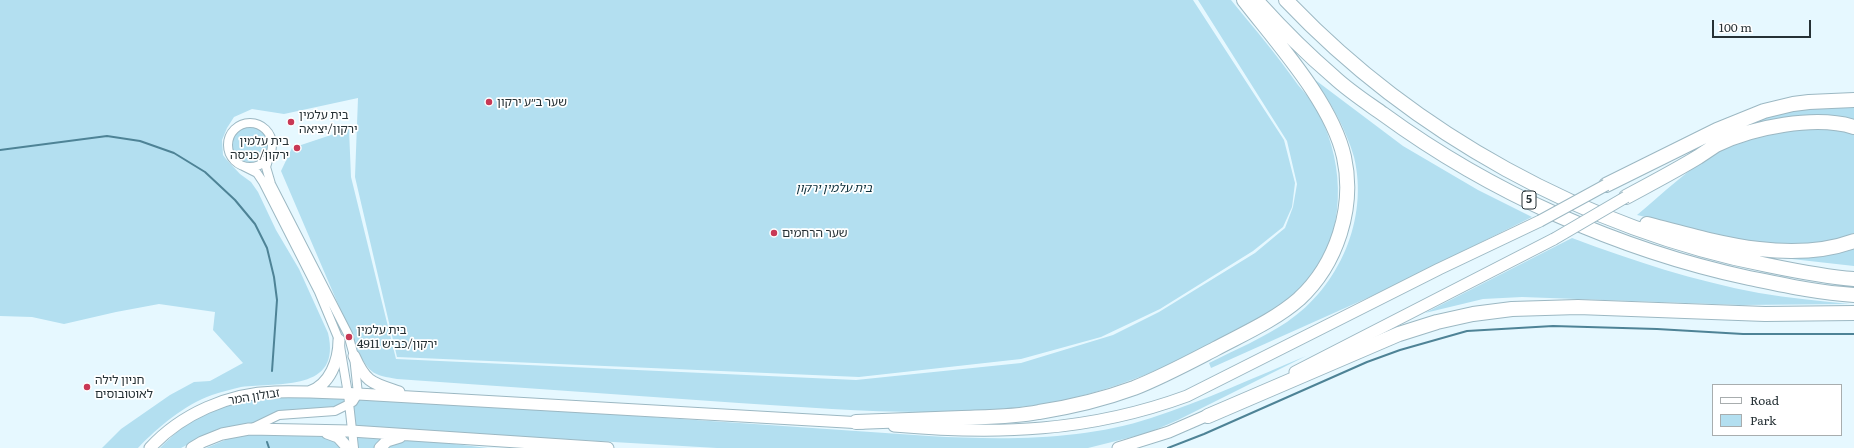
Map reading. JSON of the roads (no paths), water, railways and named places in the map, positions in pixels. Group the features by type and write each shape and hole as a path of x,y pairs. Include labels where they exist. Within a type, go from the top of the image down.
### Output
{"highway":[{"path":"856,422 1027,414 1079,404 1116,394 1172,371 1262,324 1294,302 1314,283 1331,255 1340,234 1343,222 1347,190 1344,157 1332,123 1315,93 1244,0"},
{"name":"5","path":"1256,0 1295,42 1353,93 1437,150 1487,179 1549,210 1618,240 1710,268 1784,285 1854,295"},
{"name":"5","path":"1286,0 1348,59 1400,101 1478,152 1564,198 1630,227 1714,253 1786,269 1854,279"},
{"path":"1606,185 1717,130 1764,111 1801,103 1854,100"},
{"path":"1626,197 1717,145 1750,133 1805,123 1826,122 1854,127"},
{"path":"1564,198 1679,232 1741,245 1774,250 1804,251 1828,248 1854,241"},
{"path":"1208,416 1399,334 1437,322 1473,314 1512,309 1578,306 1771,314 1854,313"}],"main road":[{"path":"354,356 360,370 369,381 376,385 403,394 421,398 856,422 910,427 1002,431 1084,423 1147,409 1187,396 1440,269 1540,221 1606,185"},
{"path":"1118,448 1169,432 1208,416 1554,239 1626,197"},
{"path":"308,392 320,387 331,373 337,355 339,340"},
{"name":"זבולון המר","path":"150,448 184,419 226,401 274,392 308,392 352,398 421,398"},
{"path":"192,448 202,442 222,434 249,429 351,431 608,448"},
{"path":"317,430 338,437 348,448"},
{"path":"380,448 391,439 413,435"}],"street":[{"path":"352,398 339,340 319,292 263,182 257,174 232,158 228,144 232,131 242,124 251,122 258,123 269,132 273,145 266,167 270,184 348,334 354,356 351,431 354,448"},
{"path":"243,166 255,167 260,165 269,157"},
{"path":"249,429 279,415 328,412 342,409 352,398"}],"waterway":[{"path":"0,150 107,136 140,141 174,153 205,172 235,200 255,224 267,248 274,277 277,300 272,371"},
{"path":"1168,448 1204,434 1367,362 1400,350 1467,331 1553,326 1657,329 1743,334 1854,334"},
{"path":"267,442 269,448"}],"place":[{"name":"שער ב״ע ירקון","path":"489,102"},
{"name":"בית עלמין ירקון/יציאה","path":"291,122"},
{"name":"בית עלמין ירקון/כניסה","path":"297,148"},
{"name":"שער הרחמים","path":"774,233"},
{"name":"בית עלמין ירקון/כביש 4911","path":"349,337"},
{"name":"חניון לילה לאוטובוסים","path":"87,387"}],"park label":[{"name":"בית עלמין ירקון","path":"834,188"}]}
